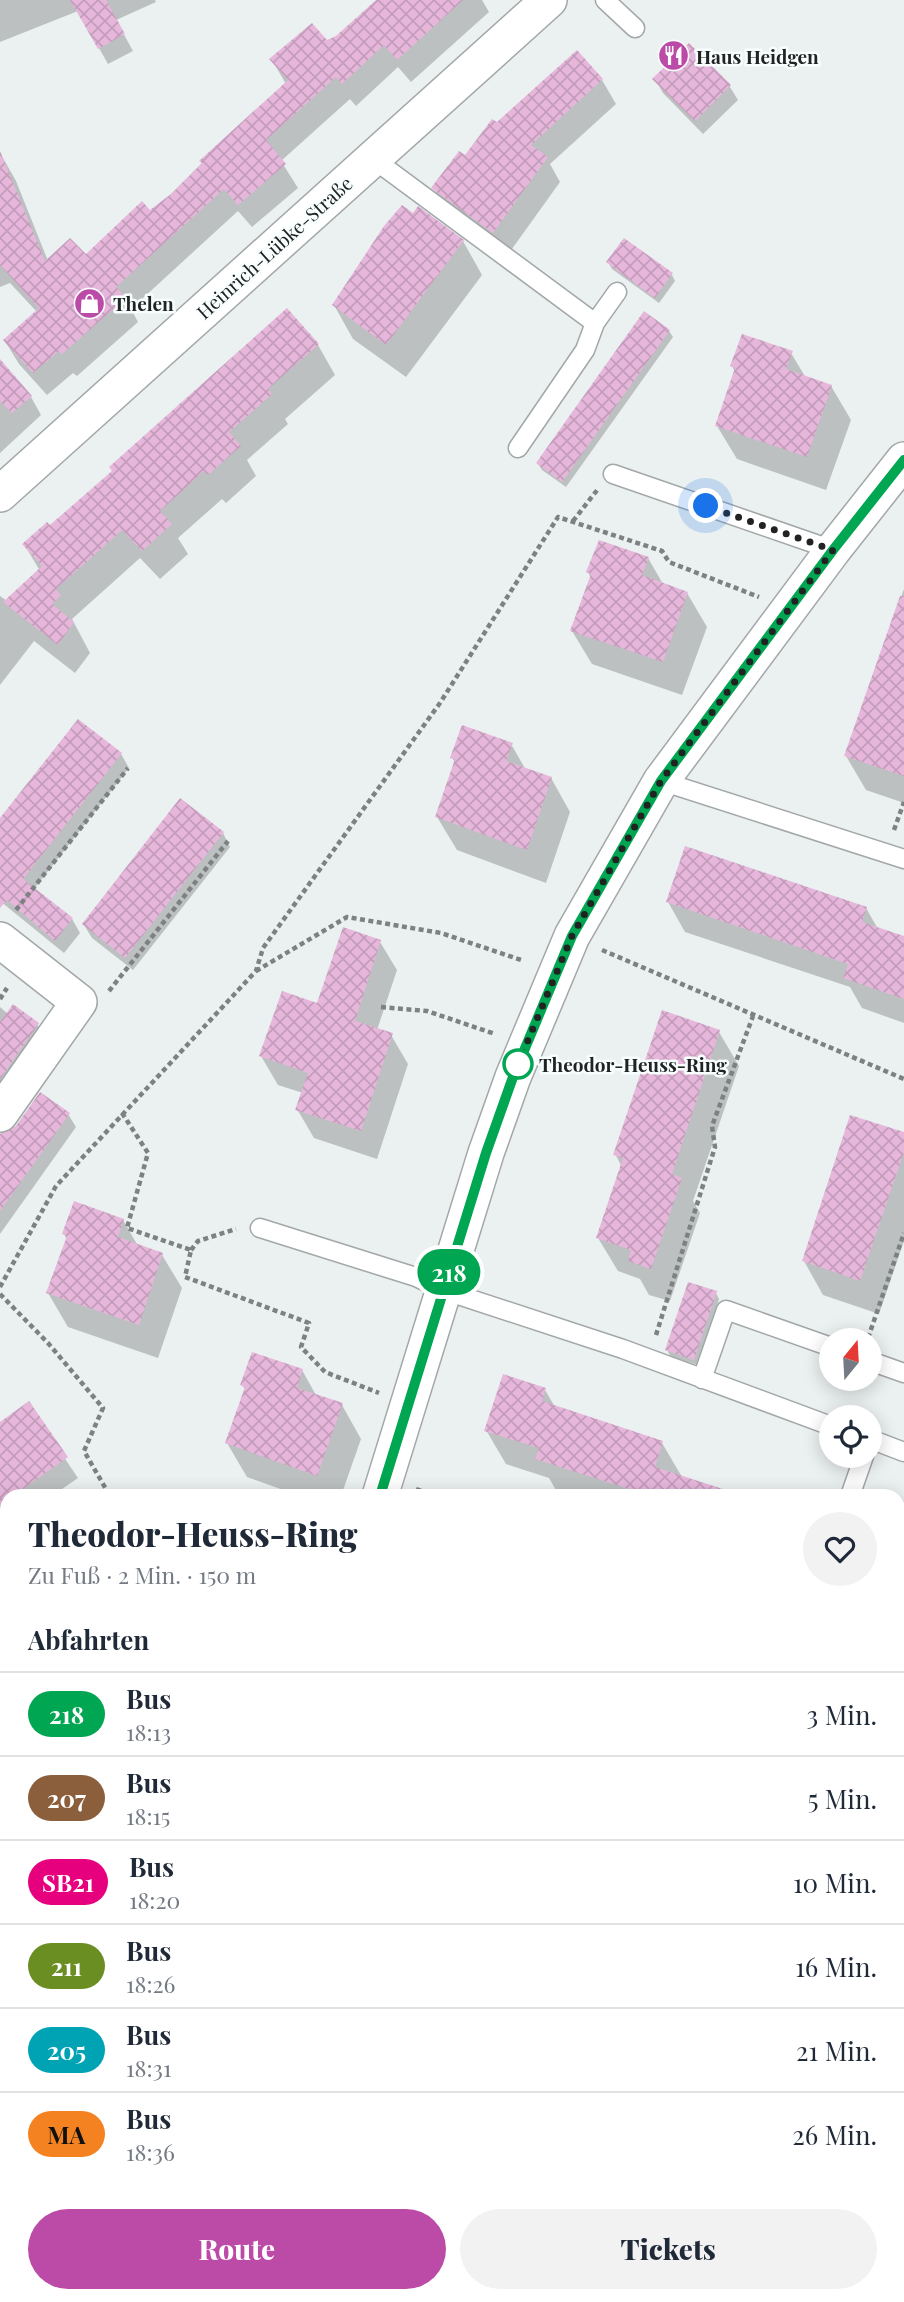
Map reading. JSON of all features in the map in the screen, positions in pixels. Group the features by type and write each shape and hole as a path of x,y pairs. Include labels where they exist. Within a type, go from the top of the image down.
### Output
{"street":[{"name":"Heinrich-Lübke-Straße","path":"0,494 549,0"},
{"path":"382,1489 486,1153 524,1051 572,936 661,781 789,608 904,460"},
{"path":"0,1114 79,1002 4,930"}],"lane":[{"path":"605,0 635,28"},
{"path":"372,158 595,323"},
{"path":"518,448 585,350 595,323 617,292"},
{"path":"613,474 833,550"},
{"path":"661,781 904,859"},
{"path":"260,1228 416,1277 443,1290 648,1358 819,1422"},
{"path":"702,1379 726,1310 819,1343"},
{"path":"882,1366 904,1374"},
{"path":"882,1444 904,1451"},
{"path":"852,1489 860,1468"}],"path":[{"path":"573,522 585,502 613,474"},
{"path":"256,971 263,948 440,703 558,517 662,551 669,562 789,608"},
{"path":"4,930 128,768"},
{"path":"79,1002 93,1011 228,841"},
{"path":"0,1287 56,1186 122,1113 256,971 347,917 441,933 526,962 554,977"},
{"path":"572,936 904,1079"},
{"path":"381,1007 427,1012 494,1033 524,1051"},
{"path":"648,1358 715,1147 712,1126 753,1016"},
{"path":"122,1113 148,1153 127,1228 191,1250"},
{"path":"260,1228 229,1229 198,1241 191,1250 186,1277 309,1324 301,1347 325,1372 408,1404"},
{"path":"871,1328 904,1233"},
{"path":"0,1294 48,1343 103,1408 84,1451 106,1489"}],"building":[{"path":"70,0 106,0 125,34 98,49"},
{"path":"376,0 463,0 397,60 384,45 342,84 336,77 266,140 286,164 238,205 224,189 116,287 126,298 62,354 59,351 33,373 3,340 39,308 0,265 0,151 45,261 70,238 86,254 142,201 150,210 171,194 202,163 199,161 288,80 269,59 312,23 327,40 336,36"},
{"path":"689,43 731,85 695,121 652,79"},
{"path":"577,50 603,79 531,145 548,157 493,233 431,188 459,151 465,155 492,119 497,122"},
{"path":"402,205 413,213 418,206 464,240 386,345 332,305 384,226"},
{"path":"624,238 673,273 655,298 606,262"},
{"path":"287,308 319,344 268,389 272,394 229,432 241,446 208,475 204,471 160,511 172,524 142,551 122,530 56,589 61,595 52,604 74,622 58,645 3,602 42,566 22,544 47,522 50,525 112,471 109,467"},
{"path":"644,311 670,330 562,482 536,463"},
{"path":"742,334 793,351 786,369 832,385 807,457 715,426 735,368 730,366"},
{"path":"0,359 32,396 12,413 0,401"},
{"path":"599,540 649,557 642,575 688,592 663,662 570,631 591,574 586,572"},
{"path":"900,596 904,596 904,776 844,756"},
{"path":"78,719 122,753 23,879 73,918 55,941 7,900 0,908 0,818"},
{"path":"462,725 513,743 506,761 552,777 527,850 435,817 455,759 450,758"},
{"path":"180,798 224,832 125,958 82,924"},
{"path":"685,846 867,907 862,922 904,936 904,999 843,978 848,964 666,902"},
{"path":"343,927 381,940 355,1021 393,1033 361,1131 295,1110 308,1073 259,1056 282,991 317,1003"},
{"path":"13,1004 39,1023 0,1079 0,1022"},
{"path":"662,1010 720,1030 672,1174 682,1178 651,1269 628,1261 631,1250 596,1238 623,1158 613,1155"},
{"path":"40,1092 70,1113 0,1211 0,1134 16,1126"},
{"path":"850,1115 904,1132 904,1152 860,1281 802,1261"},
{"path":"74,1201 124,1219 118,1237 163,1253 139,1325 46,1293 67,1236 62,1234"},
{"path":"688,1282 717,1291 694,1360 665,1350"},
{"path":"252,1352 303,1369 297,1388 343,1403 317,1476 225,1443 245,1387 240,1385"},
{"path":"503,1374 546,1388 542,1401 663,1441 655,1467 723,1489 629,1489 535,1459 539,1448 484,1431"},
{"path":"29,1401 68,1457 23,1489 0,1489 0,1422"}],"bus line":[{"name":"218","path":"382,1489 486,1153 513,1077 572,936 661,781 833,550 904,460"}],"place":[{"name":"Haus Heidgen","path":"673,56"},
{"name":"Thelen","path":"90,303"},
{"name":"Theodor-Heuss-Ring","path":"518,1064"}],"route":[{"path":"518,1064 572,936 661,781 833,550 706,506"}]}
